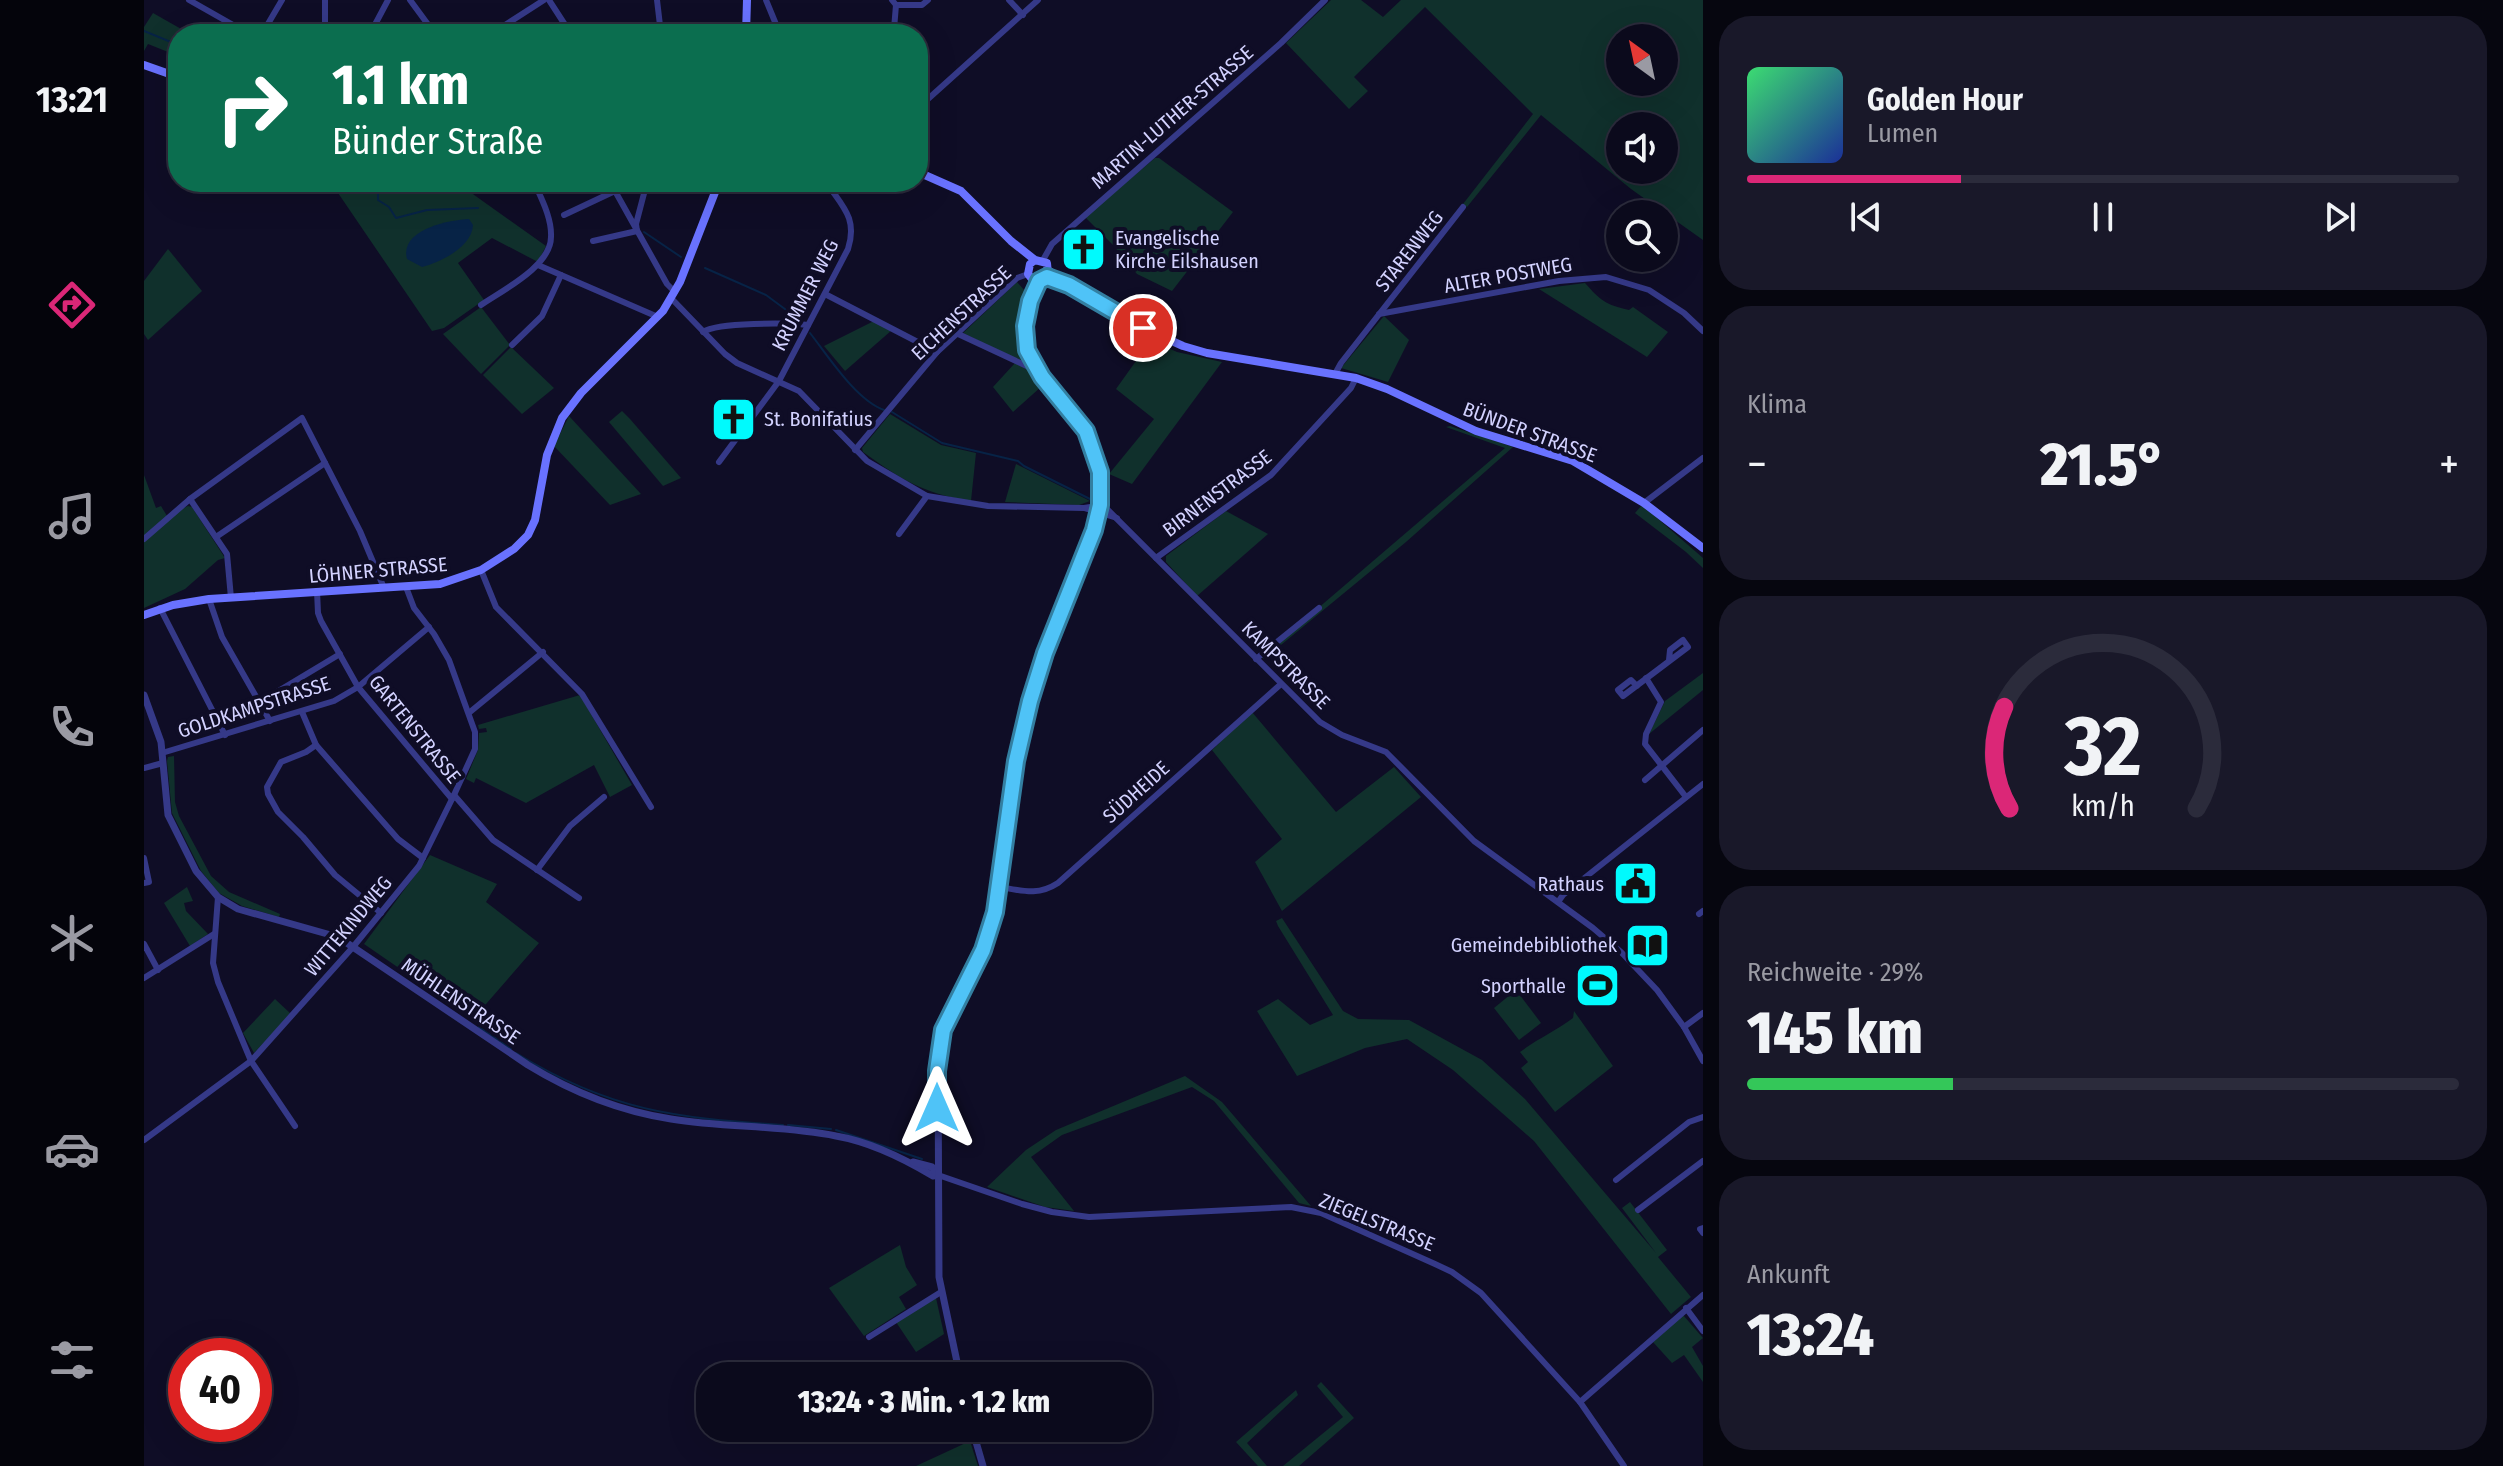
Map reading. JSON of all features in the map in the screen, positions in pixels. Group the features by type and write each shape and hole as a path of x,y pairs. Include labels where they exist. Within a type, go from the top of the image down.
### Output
{"main road":[{"path":"746,24 747,0"},
{"path":"144,65 168,73"},
{"name":"BÜNDER STRASSE","path":"928,177 966,195 1038,271 1166,340 1207,353 1319,369 1356,378 1387,389 1476,431 1573,461 1644,503 1703,548"},
{"name":"LÖHNER STRASSE","path":"144,615 160,608 209,599 406,587 453,581 481,570 514,549 532,527 550,445 568,409 658,317 673,295 715,192"}],"street":[{"path":"189,0 231,24"},
{"path":"268,24 282,0"},
{"path":"325,0 325,24"},
{"path":"375,24 388,0"},
{"path":"410,0 428,24"},
{"path":"507,24 547,0 564,24"},
{"path":"657,0 660,24"},
{"path":"766,0 776,24"},
{"path":"893,24 894,2 922,5 928,0"},
{"path":"1009,0 1023,15"},
{"path":"928,99 1038,0"},
{"name":"MARTIN-LUTHER-STRASSE","path":"1038,271 1052,244 1281,43 1325,0"},
{"path":"481,305 538,265 548,252 552,237 538,192"},
{"path":"564,215 613,192"},
{"path":"616,192 673,295 703,332 737,363 779,381 810,400 855,450 899,482 927,496 988,506 1084,508 1100,505"},
{"path":"637,231 644,192"},
{"name":"KRUMMER WEG","path":"719,462 779,381 848,249 853,229 847,212 833,192"},
{"name":"STARENWEG","path":"1379,314 1463,207"},
{"path":"593,241 637,231"},
{"path":"538,265 658,317"},
{"path":"957,1362 941,1292 938,1263 937,1071 943,1030 983,950 1000,887 1016,761 1030,701 1100,505 1100,472 1086,431 1036,367 1025,338 1038,271"},
{"name":"EICHENSTRASSE","path":"855,450 956,333 1017,278 1038,271"},
{"path":"512,345 542,316 561,275"},
{"name":"ALTER POSTWEG","path":"1379,314 1559,281 1606,277 1649,290 1684,313 1703,331"},
{"path":"825,294 937,352"},
{"path":"1333,374 1379,314"},
{"path":"703,332 710,327 808,325"},
{"path":"956,333 1031,368 1036,367"},
{"name":"BIRNENSTRASSE","path":"1156,558 1283,464 1351,388 1356,378"},
{"path":"144,539 190,499 302,418 360,531 384,588"},
{"path":"1644,503 1703,458"},
{"path":"216,537 325,463"},
{"path":"899,534 927,496"},
{"path":"190,499 227,554 231,598"},
{"name":"KAMPSTRASSE","path":"1100,505 1117,518 1328,728 1386,752 1474,841 1621,952 1657,990 1702,1056"},
{"path":"1084,508 1117,518"},
{"path":"481,570 496,607 582,694 651,807"},
{"name":"WITTEKINDWEG","path":"144,1140 251,1061 381,913 423,858 453,797 475,749 475,732 449,660 414,608 406,587"},
{"name":"GARTENSTRASSE","path":"317,591 318,613 358,687 493,840 579,898"},
{"path":"209,599 222,637 270,721"},
{"path":"160,608 225,735"},
{"path":"1256,659 1319,608"},
{"name":"GOLDKAMPSTRASSE","path":"162,753 334,701 358,687 429,627"},
{"path":"470,712 543,652"},
{"path":"260,702 340,654"},
{"path":"1637,686 1669,660"},
{"path":"1646,678 1661,702 1644,740 1686,797"},
{"name":"SÜDHEIDE","path":"1000,887 1035,893 1058,883 1281,684"},
{"name":"MÜHLENSTRASSE","path":"144,695 162,753 168,815 196,871 218,897 238,909 323,931 353,947 528,1065 601,1102 668,1119 839,1136 906,1160 933,1176 938,1175"},
{"path":"302,712 316,745 398,839 423,858"},
{"path":"1645,780 1703,730"},
{"path":"316,745 281,762 267,787 268,794 278,812 335,875 381,913"},
{"path":"144,768 163,763"},
{"path":"1558,902 1702,787"},
{"path":"537,870 570,826 604,797"},
{"path":"144,858 149,882 144,883"},
{"path":"218,897 213,963 218,982 251,1061 295,1126"},
{"path":"144,978 214,934"},
{"path":"144,944 158,970"},
{"path":"1684,1027 1703,1013"},
{"path":"1616,1180 1689,1122 1703,1117"},
{"path":"1638,1210 1703,1161"},
{"name":"ZIEGELSTRASSE","path":"938,1175 1022,1204 1089,1217 1291,1207 1321,1213 1452,1272 1481,1293 1580,1402 1624,1466"},
{"path":"869,1337 936,1292 941,1292"},
{"path":"1580,1402 1703,1295"},
{"path":"1686,1308 1703,1331"},
{"path":"976,1442 983,1466"}],"green space":[{"path":"1331,0 1361,0 1383,17 1401,0 1703,0 1703,240 1678,222 1678,200 1647,200 1625,184 1678,184 1678,112 1606,112 1606,168 1541,115 1467,207 1463,204 1533,114 1425,7 1354,77 1368,91 1349,109 1286,43"},
{"path":"153,13 172,24 168,24 168,52 148,44 144,51 144,27"},
{"path":"1155,158 1233,212 1172,291 1137,274 1085,217"},
{"path":"337,192 470,192 546,246 538,262 492,238 458,263 484,300 444,328 432,331"},
{"path":"168,249 202,291 148,340 144,334 144,281"},
{"path":"1017,282 1026,292 1021,329 1028,365 963,333"},
{"path":"1585,283 1604,301 1629,310 1633,307 1668,332 1647,357 1539,289"},
{"path":"481,307 510,345 481,374 443,334"},
{"path":"1384,316 1409,340 1388,382 1341,368"},
{"path":"874,321 892,330 845,371 824,346"},
{"path":"1151,340 1177,352 1222,362 1132,484 1109,474 1154,419 1116,389"},
{"path":"511,347 554,388 522,414 483,375"},
{"path":"1015,363 1030,368 1042,386 1013,412 993,387"},
{"path":"622,411 681,478 663,486 609,422"},
{"path":"890,414 941,445 976,453 971,501 913,484 863,452 862,448"},
{"path":"569,416 641,494 610,505 554,446"},
{"path":"1446,427 1513,447 1406,542 1264,659 1261,657 1505,448"},
{"path":"1016,464 1090,501 1079,505 1005,502"},
{"path":"144,475 156,508 161,506 167,516 192,507 225,558 218,560 185,589 144,608"},
{"path":"1642,505 1703,558 1703,568 1635,513"},
{"path":"1226,511 1268,534 1197,596 1166,562 1166,556"},
{"path":"1703,673 1703,690 1649,734 1665,701"},
{"path":"580,695 632,785 610,797 594,765 526,803 476,778 474,783 466,779 478,750 479,733 487,732 486,728 479,729 478,725"},
{"path":"1252,712 1336,812 1394,767 1421,797 1282,911 1255,862 1282,839 1212,750"},
{"path":"174,756 175,802 179,816 211,876 229,892 280,914 279,917 242,906 219,893 201,871 172,813 167,761 168,757"},
{"path":"430,855 497,884 486,902 539,943 473,1019 364,944"},
{"path":"187,887 193,901 184,903 186,911 208,934 190,946 164,903"},
{"path":"1282,918 1343,1011 1358,1019 1409,1020 1482,1060 1525,1099 1656,1253 1622,1208 1630,1202 1667,1250 1658,1257 1691,1297 1671,1314 1534,1141 1453,1070 1407,1039 1365,1048 1297,1076 1257,1011 1278,999 1310,1025 1333,1015 1278,926 1276,921"},
{"path":"1516,990 1541,1023 1519,1040 1494,1008"},
{"path":"275,999 291,1014 254,1053 243,1033"},
{"path":"1574,1011 1613,1066 1555,1112 1521,1068 1528,1062 1520,1052 1573,1018"},
{"path":"1185,1076 1222,1102 1311,1206 1299,1203 1214,1101 1192,1087 1062,1135 1031,1157 1074,1211 1045,1207 987,1187 1026,1150 1056,1130"},
{"path":"900,1245 906,1267 917,1285 899,1297 906,1309 864,1336 829,1288"},
{"path":"936,1298 944,1334 916,1352 896,1322"},
{"path":"1683,1315 1703,1338 1692,1347 1703,1366 1703,1382 1684,1355 1672,1363 1653,1342"},
{"path":"1321,1382 1354,1418 1299,1466 1283,1466 1343,1417 1317,1386"},
{"path":"1296,1390 1298,1395 1247,1443 1267,1466 1258,1466 1236,1442"},
{"path":"970,1442 978,1466 916,1466"}],"water":[{"path":"469,219 473,225 471,233 454,252 422,267 407,259 410,241 427,228"}],"waterway":[{"path":"144,31 168,41"},
{"path":"378,192 378,200 389,207 396,218 427,210 478,208"},
{"path":"644,232 681,257"},
{"path":"705,268 766,295 801,321"},
{"path":"810,333 853,387 884,410"},
{"path":"892,412 942,443 1018,461 1092,500"},
{"path":"479,1027 511,1049"},
{"path":"516,1053 582,1088 645,1108 709,1119 783,1125"},
{"path":"788,1125 831,1129"},
{"path":"836,1130 922,1159"}],"place":[{"name":"Evangelische Kirche Eilshausen","path":"1084,250"},
{"name":"St. Bonifatius","path":"733,419"},
{"name":"Rathaus","path":"1635,884"},
{"name":"Gemeindebibliothek","path":"1648,945"},
{"name":"Sporthalle","path":"1597,986"}],"route":[{"path":"937,1108 937,1071 943,1030 983,950 995,912 1016,761 1036,676 1094,530 1100,505 1100,472 1093,444 1079,419 1042,377 1027,350 1025,326 1030,301 1039,281 1047,277 1069,285 1143,328"}]}
